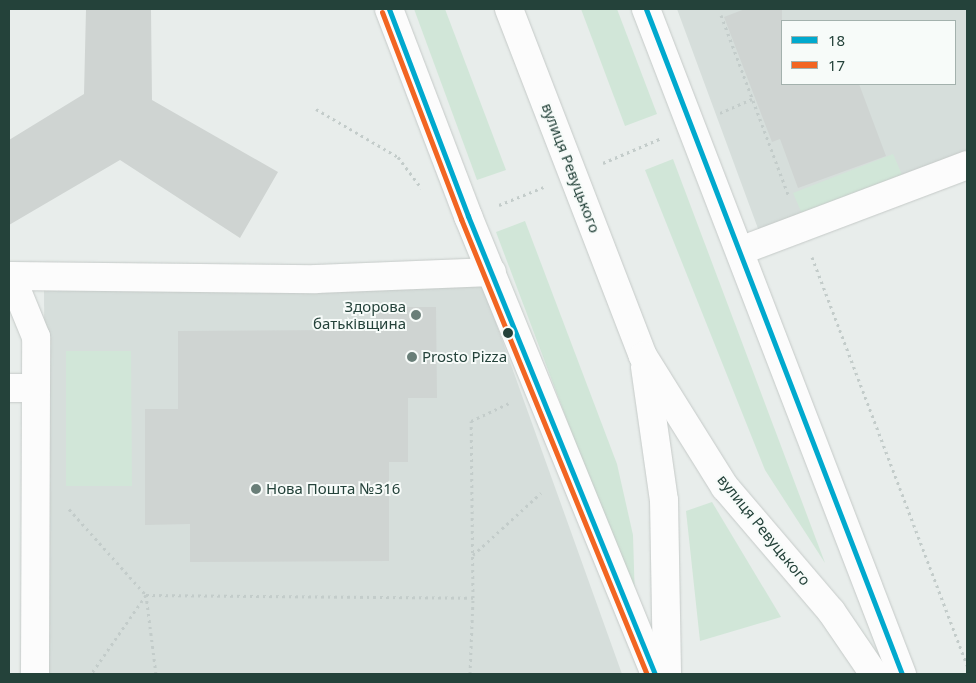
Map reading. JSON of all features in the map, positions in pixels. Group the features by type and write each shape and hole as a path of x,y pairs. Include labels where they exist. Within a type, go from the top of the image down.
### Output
{"street":[{"path":"389,9 492,272 655,674"},
{"name":"вулиця Ревуцького","path":"509,9 643,356 725,487 831,611 874,674"},
{"path":"646,9 902,674"},
{"path":"740,251 967,165"},
{"path":"34,674 38,474 36,337 11,276 316,279 492,272"},
{"name":"вулиця Ревуцького","path":"643,356 664,500 667,674"},
{"path":"9,388 36,388"}],"path":[{"path":"721,15 967,666"},
{"path":"316,109 398,157 425,194"},
{"path":"470,674 473,598 471,421 510,403"},
{"path":"38,474 146,595 156,674"},
{"path":"472,556 541,493"},
{"path":"146,595 473,598"},
{"path":"91,674 146,595"}],"shaded area":[{"path":"677,9 967,9 967,152 760,234"},
{"path":"482,284 622,674 46,674 44,288"}],"green space":[{"path":"414,9 445,9 506,170 477,180"},
{"path":"581,9 617,9 657,114 625,126"},
{"path":"893,154 903,177 803,216 793,193"},
{"path":"673,159 825,563 765,470 645,170"},
{"path":"525,221 617,464 633,535 635,601 496,232"},
{"path":"66,351 131,351 132,486 66,486"},
{"path":"712,502 781,617 700,641 686,511"}],"building":[{"path":"86,9 151,9 152,100 278,172 240,238 120,160 9,225 9,140 84,94"},
{"path":"745,9 782,9 781,85 859,85 886,156 798,188 780,139 772,142 724,17"},
{"path":"376,307 436,307 437,398 408,398 408,462 389,462 389,561 190,562 190,524 145,525 145,409 178,409 178,331 342,330 342,322 376,321"}],"transit line":[{"name":"18","path":"389,9 468,216 655,674"},
{"name":"18","path":"646,9 902,674"},
{"name":"17","path":"382,12 461,219 647,674"}],"place":[{"name":"Здорова батьківщина","path":"416,315"},
{"name":"Prosto Pizza","path":"412,357"},
{"name":"Нова Пошта №316","path":"256,489"}]}
